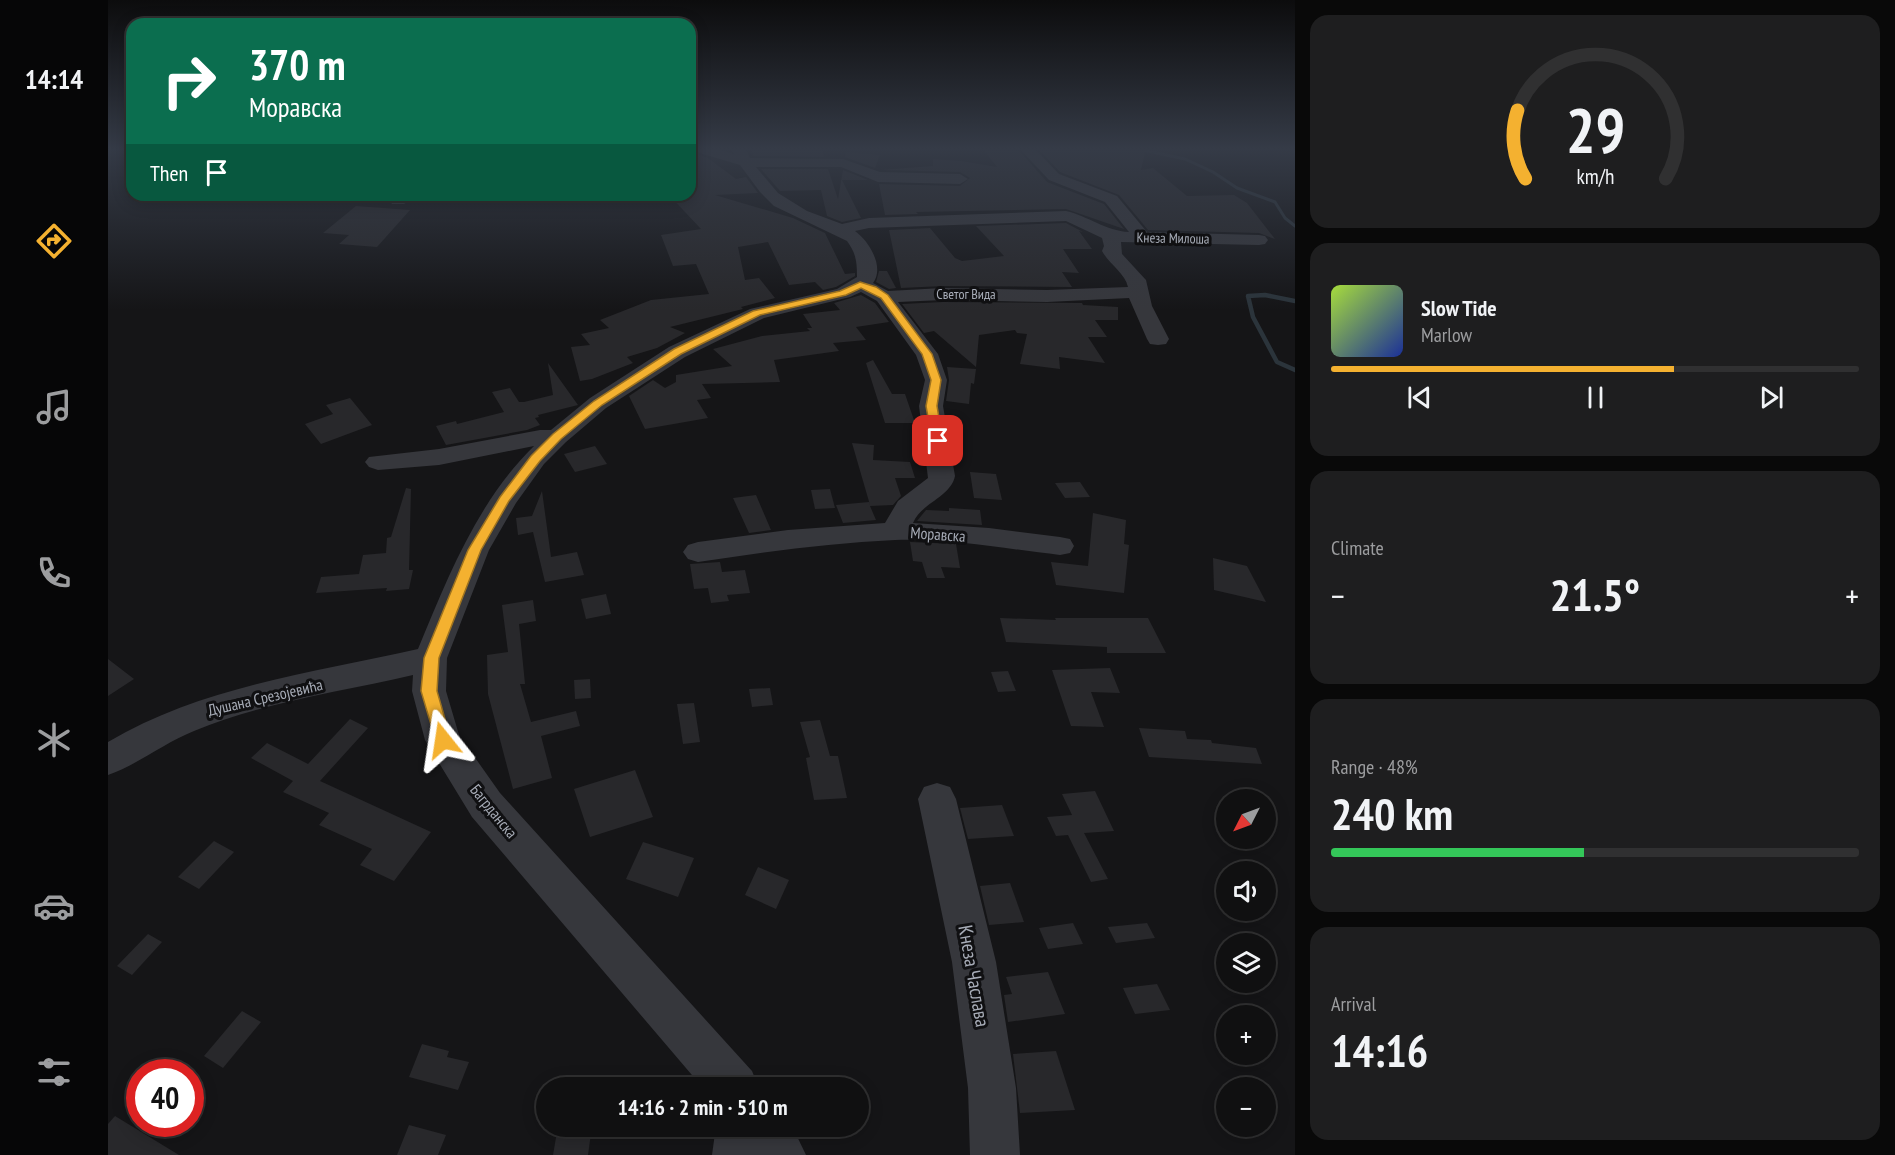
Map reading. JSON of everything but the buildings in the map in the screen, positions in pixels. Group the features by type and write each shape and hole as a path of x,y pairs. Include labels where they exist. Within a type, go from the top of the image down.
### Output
{"street":[{"path":"780,202 786,207 842,229 853,237 866,257 867,278 872,291"},
{"path":"1113,202 1138,232 1139,238"},
{"name":"Кнеза Милоша","path":"842,229 868,223 1066,216 1084,221 1099,232 1110,236 1259,240"},
{"path":"1110,236 1113,246 1111,251 1116,261 1134,277 1138,284 1137,292 1158,339"},
{"name":"Светог Вида","path":"872,291 1047,296 1137,292"},
{"name":"Багрданска","path":"725,1077 486,805 443,740 429,691 431,658 474,550 504,500 536,459 557,437 598,403 678,352 738,321 768,310 843,293 872,291"},
{"name":"Моравска","path":"872,291 927,354 936,380 931,406 942,476 940,481 910,503 903,512 897,531 988,537 1060,546"},
{"path":"378,462 439,457 540,437 557,437"},
{"path":"698,552 788,539 897,531"},
{"name":"Душана Срезојевића","path":"108,760 191,715 237,702 431,658"},
{"name":"Кнеза Часлава","path":"937,798 974,962 992,1088 995,1155"},
{"path":"737,1155 739,1137"},
{"path":"770,1137 781,1155"}],"waterway":[{"path":"1275,202 1285,218 1295,226"},
{"path":"1295,301 1265,295 1248,296 1253,317 1277,362 1295,370"}],"route":[{"path":"443,740 429,691 431,658 474,550 504,500 536,459 557,437 598,403 678,352 757,313 843,293 860,285 872,289 884,297 927,354 936,380 931,406 938,441"}]}
